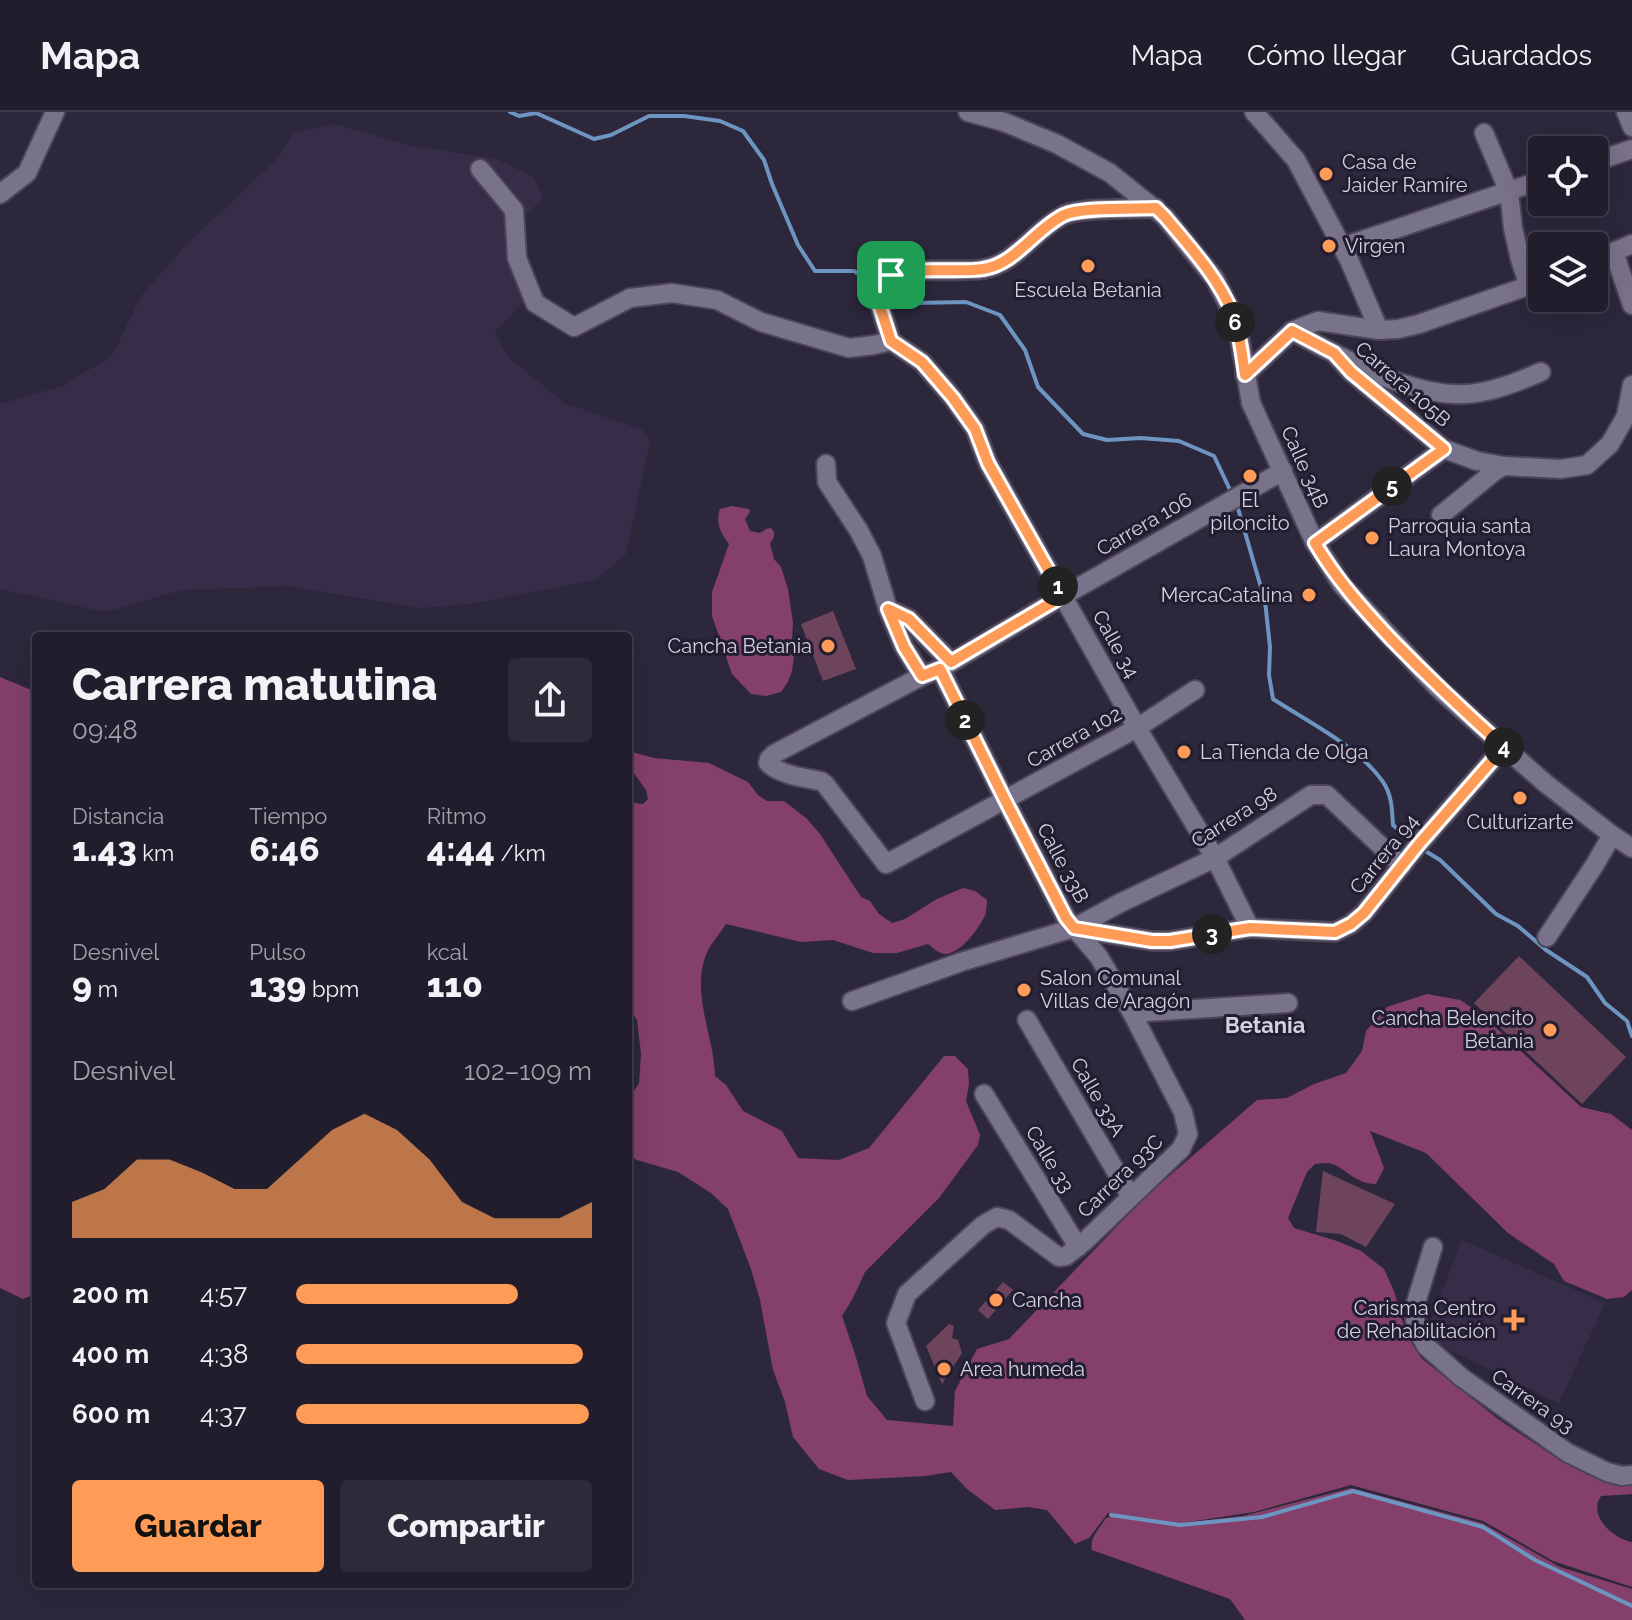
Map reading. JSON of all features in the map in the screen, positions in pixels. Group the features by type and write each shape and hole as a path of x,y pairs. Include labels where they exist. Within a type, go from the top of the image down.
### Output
{"street":[{"path":"0,194 27,173 55,112"},
{"name":"Calle 34B","path":"968,112 1004,122 1057,144 1110,173 1165,217 1215,279 1233,314 1251,403 1315,543 1342,585 1438,688 1545,783 1632,848"},
{"path":"1254,112 1296,160 1342,247 1379,330"},
{"path":"1626,112 1632,127"},
{"path":"1484,133 1509,192 1513,228 1528,266"},
{"path":"1608,157 1632,149"},
{"path":"480,169 514,210 517,258 535,303 574,327 630,298 672,293 717,300 761,322 849,348 891,341 877,297 878,288 891,275 907,270 985,269 1002,263 1041,229 1067,214 1156,208"},
{"path":"1342,247 1528,185"},
{"path":"1608,254 1632,244"},
{"path":"1614,252 1632,305"},
{"path":"1245,375 1292,331 1318,321 1379,330 1398,329 1528,286"},
{"path":"1292,331 1364,368 1422,389 1455,395 1481,393 1541,372"},
{"name":"Calle 34","path":"891,341 922,362 975,429 988,463 1137,728 1215,858 1250,928"},
{"name":"Carrera 105B","path":"1334,353 1351,372 1444,449 1477,461 1504,466 1561,469 1587,465 1610,444 1626,416 1632,385"},
{"name":"Carrera 105B","path":"1315,543 1444,449"},
{"path":"826,464 827,482 872,556 888,609 904,647 922,676"},
{"path":"1441,515 1504,466"},
{"name":"Carrera 106","path":"886,864 825,784 771,767 769,759 946,665 1283,471"},
{"name":"Calle 33B","path":"888,609 909,619 946,665 1005,800 1066,918 1099,957 1183,1112"},
{"name":"Carrera 102","path":"886,864 1137,728 1195,690"},
{"name":"Carrera 94","path":"852,1001 961,962 1074,928 1152,941 1250,928 1335,932 1364,913 1504,747"},
{"name":"Carrera 98","path":"1074,928 1215,858 1311,795 1327,795 1410,856"},
{"path":"1547,937 1612,835"},
{"path":"1132,1013 1288,1003"},
{"name":"Calle 33A","path":"1027,1020 1131,1197"},
{"name":"Calle 33","path":"984,1094 1078,1247"},
{"name":"Carrera 93C","path":"925,1401 896,1323 907,1294 983,1225 997,1217 1009,1220 1059,1257 1066,1256 1181,1149 1188,1134 1183,1112"},
{"name":"Carrera 93","path":"1433,1247 1414,1309 1416,1327 1426,1346 1461,1377 1568,1453 1607,1472 1632,1475"}],"shaded area":[{"path":"335,124 411,146 497,159 534,177 543,198 517,224 523,302 495,332 508,357 564,403 641,429 650,441 626,554 596,580 470,604 421,608 285,586 182,590 105,612 0,589 0,404 62,386 112,356 141,296 186,245 278,158 294,133"},
{"path":"732,506 749,509 745,519 750,531 760,533 771,528 774,532 770,544 788,589 793,623 792,671 781,692 766,696 751,694 732,674 712,616 712,592 729,544 718,519 720,509"},
{"name":"Cancha Betania","path":"833,611 856,669 823,681 801,624"},
{"path":"0,677 32,690 32,1296 23,1299 0,1288"},
{"path":"632,752 654,758 709,763 748,782 767,801 784,801 820,834 861,897 870,901 879,914 892,923 963,888 975,891 987,900 986,913 980,925 964,944 951,953 940,953 928,944 897,953 873,953 833,940 801,942 726,924 708,950 703,966 702,997 715,1076 726,1085 743,1111 782,1131 798,1158 839,1160 869,1148 944,1056 955,1056 968,1069 966,1101 980,1135 978,1145 939,1198 865,1272 842,1316 867,1396 887,1420 953,1426 955,1391 977,1349 1009,1339 1144,1198 1257,1100 1287,1098 1346,1073 1362,1051 1366,1031 1387,1007 1427,994 1460,1000 1480,1013 1581,1107 1611,1114 1632,1130 1632,1290 1624,1297 1607,1299 1564,1281 1554,1264 1508,1233 1426,1153 1370,1131 1384,1168 1376,1184 1359,1180 1333,1164 1315,1164 1307,1172 1288,1218 1294,1228 1361,1251 1384,1269 1394,1291 1406,1334 1421,1358 1498,1419 1564,1463 1632,1477 1632,1494 1601,1496 1597,1511 1604,1525 1632,1542 1632,1587 1553,1561 1483,1521 1351,1485 1254,1512 1182,1523 1243,1516 1351,1488 1482,1523 1560,1567 1632,1589 1632,1620 1245,1620 1230,1599 1092,1550 1094,1537 1106,1518 1122,1515 1108,1513 1089,1538 1075,1544 1047,1510 1028,1507 995,1510 967,1489 951,1472 848,1480 819,1469 793,1437 773,1370 760,1300 728,1209 711,1193 678,1172 632,1157 632,1094 639,1083 641,1054 637,1020 632,1012 632,803 643,804 648,799 646,790 632,771"},
{"name":"Cancha Belencito Betania","path":"1519,956 1626,1057 1582,1104 1474,1003"},
{"path":"1323,1171 1395,1204 1366,1247 1341,1234 1316,1232"},
{"name":"Carisma Centro de Rehabilitación","path":"1462,1240 1605,1303 1559,1403 1424,1338"},
{"name":"Cancha","path":"1003,1282 1013,1290 988,1319 978,1310"},
{"name":"Area humeda","path":"949,1324 954,1326 952,1338 958,1340 962,1353 942,1384 926,1346"}],"waterway":[{"path":"510,112 519,116 536,113 594,139 611,135 649,116 684,116 720,121 743,131 764,160 798,245 815,271 854,271 875,285"},
{"path":"882,290 913,303 966,302 1000,315 1025,350 1038,387 1083,434 1107,440 1141,438 1179,441 1214,456 1232,494"},
{"path":"1237,505 1265,601 1273,699 1332,736 1373,769 1388,792 1393,825 1412,842"},
{"path":"1422,849 1440,860 1496,914 1518,926 1546,950 1587,977 1605,1003 1627,1021 1632,1036"},
{"path":"1111,1515 1180,1525 1262,1517 1353,1491 1483,1527 1535,1560 1632,1606"}],"place":[{"name":"Casa de Jaider Ramíre","path":"1326,174"},
{"name":"Virgen","path":"1329,246"},
{"name":"Escuela Betania","path":"1088,266"},
{"name":"El piloncito","path":"1250,476"},
{"name":"Parroquia santa Laura Montoya","path":"1372,538"},
{"name":"MercaCatalina","path":"1309,595"},
{"name":"Cancha Betania","path":"828,646"},
{"name":"La Tienda de Olga","path":"1184,752"},
{"name":"Culturizarte","path":"1520,798"},
{"name":"Salon Comunal Villas de Aragón","path":"1024,990"},
{"name":"Cancha Belencito Betania","path":"1550,1030"},
{"name":"Cancha","path":"996,1300"},
{"name":"Carisma Centro de Rehabilitación","path":"1514,1320"},
{"name":"Area humeda","path":"944,1369"}],"district":[{"name":"Betania","path":"1265,1025"}],"route":[{"path":"1156,208 1215,279 1233,314 1245,375 1292,331 1334,353 1351,372 1444,449 1315,543 1342,585 1373,620 1438,688 1504,747 1419,844 1364,913 1351,924 1335,932 1250,928 1152,941 1074,928 1066,918 940,669 922,676 904,647 888,609 909,619 951,662 1063,596 988,463 975,429 922,362 891,341 877,297 878,288 891,275 907,270 985,269 1002,263 1041,229 1067,214 1156,208"}]}
